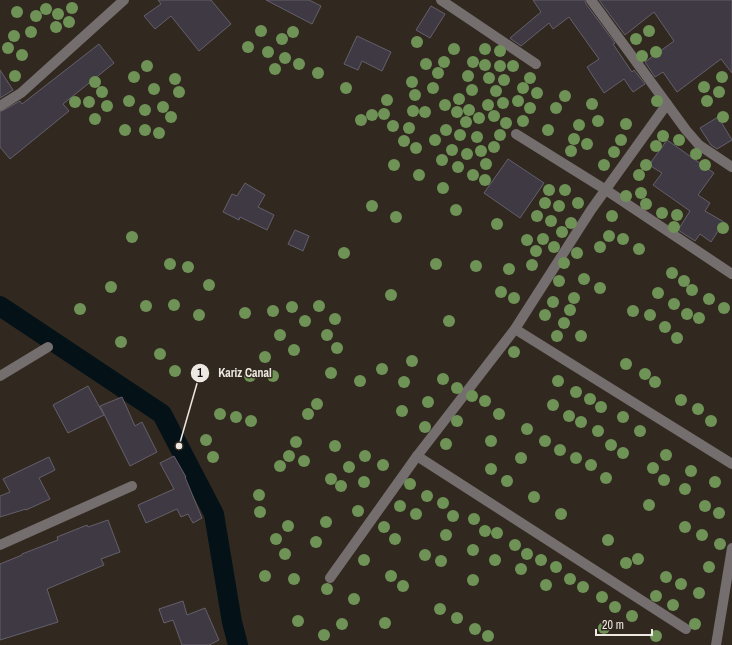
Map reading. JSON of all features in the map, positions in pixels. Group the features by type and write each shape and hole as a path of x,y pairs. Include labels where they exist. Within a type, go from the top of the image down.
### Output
{"street":[{"path":"0,106 21,93 124,0"},
{"path":"441,0 536,64"},
{"path":"591,0 699,145 732,168"},
{"path":"330,578 417,456 515,329 587,216 667,104"},
{"path":"516,134 606,190 732,274"},
{"path":"515,329 732,464"},
{"path":"0,376 48,347"},
{"path":"417,456 686,629"},
{"path":"0,544 132,486"},
{"path":"716,645 732,548"}],"building":[{"path":"158,0 211,0 231,24 199,51 171,16 155,29 144,16 161,4"},
{"path":"266,0 309,0 321,6 312,24"},
{"path":"533,0 585,0 586,4 615,43 613,44 632,72 634,70 645,84 633,92 624,79 604,93 587,67 599,59 569,17 553,29 549,23 521,46 511,39 510,38 541,12"},
{"path":"599,0 732,0 732,73 721,59 677,92 663,72 655,77 645,62 674,41 654,12 625,35"},
{"path":"431,6 445,14 430,38 416,30"},
{"path":"357,36 391,52 382,71 362,61 358,70 344,64"},
{"path":"99,44 114,63 63,104 69,111 10,159 0,147 0,112 20,101 22,104"},
{"path":"0,70 13,90 0,98"},
{"path":"718,117 732,140 717,149 711,145 700,128"},
{"path":"667,140 714,173 698,195 710,203 705,211 724,222 711,242 700,234 695,241 678,230 690,211 653,185 662,173 649,165"},
{"path":"508,159 544,183 520,218 484,193"},
{"path":"245,183 265,195 258,207 274,215 267,230 240,217 239,220 223,212 232,194 237,196"},
{"path":"295,230 309,236 303,251 288,244"},
{"path":"88,386 104,415 68,433 53,405"},
{"path":"122,397 135,426 142,422 157,452 130,466 100,406"},
{"path":"174,456 186,477 202,518 193,523 188,514 181,517 177,509 146,523 138,505 174,489 160,463"},
{"path":"49,457 55,470 39,478 50,499 26,510 0,517 0,496 10,492 3,479"},
{"path":"108,520 120,552 101,559 104,565 47,589 58,622 0,640 0,564 58,540 57,537 87,525 88,527"},
{"path":"183,601 187,615 205,608 219,640 209,645 182,645 173,620 164,623 159,609"}],"waterway":[{"path":"0,306 162,414 214,514 232,622 238,645"}],"place":[{"name":"Kariz Canal","path":"179,446"}]}
